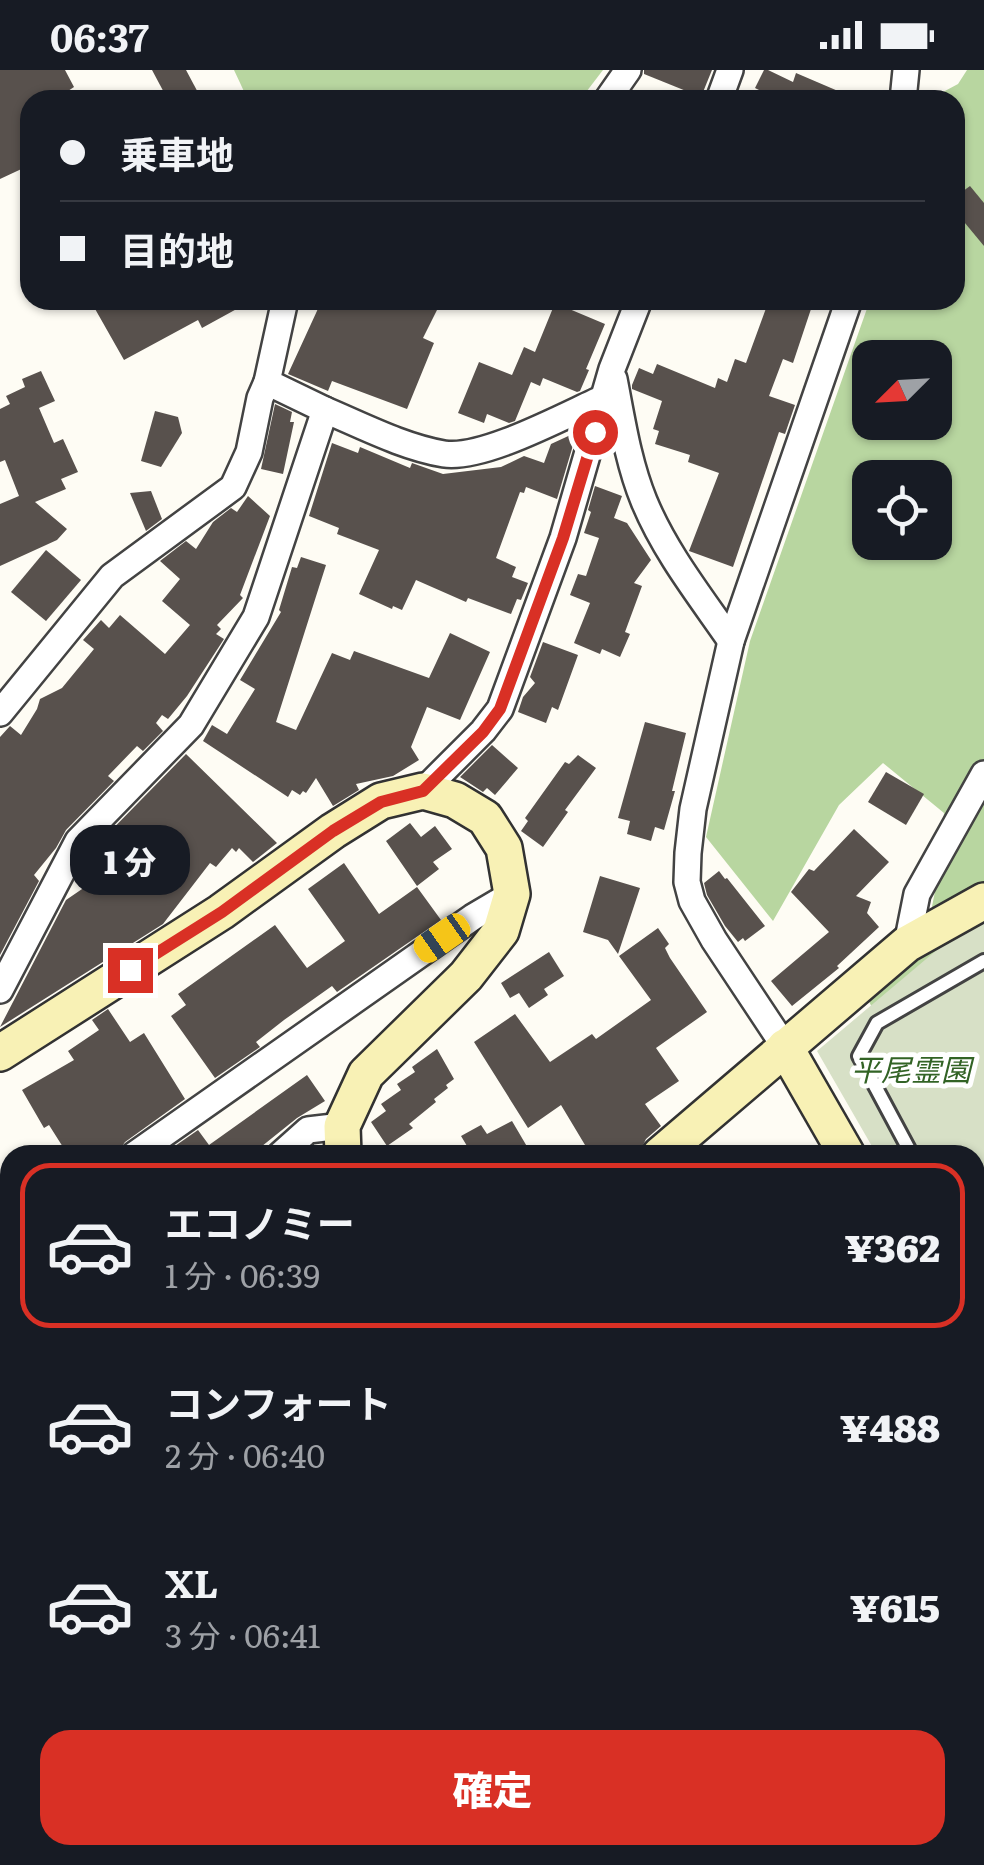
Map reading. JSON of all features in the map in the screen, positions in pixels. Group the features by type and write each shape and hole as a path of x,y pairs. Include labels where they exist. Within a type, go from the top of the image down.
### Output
{"street":[{"path":"0,713 112,576 233,487 249,452 282,310"},
{"path":"0,1053 222,912 333,831 381,802 423,791 483,732 500,709 563,538 612,369 636,310"},
{"path":"841,1145 785,1047 714,940 692,901 687,882 693,810 731,641 846,310"},
{"path":"612,369 630,459 644,501 670,554 731,641"},
{"path":"267,382 402,442 446,454 484,451 606,397"},
{"path":"0,990 78,840 191,724 256,617 325,410"},
{"path":"907,944 917,894 984,774"},
{"path":"291,1145 308,1130 343,1140 366,1074 466,976 501,931 512,894 504,848 485,818 455,800 423,791"},
{"path":"148,1145 456,928 512,894"},
{"path":"672,1145 907,944 984,900"}],"lane":[{"path":"907,1145 859,1056 877,1023 984,961"}],"green space":[{"path":"234,70 603,70 588,90 243,90"},
{"path":"967,70 984,70 984,950 875,1013 865,994 927,932 944,813 883,763 839,805 773,921 706,837 750,641 852,351 852,440 952,440 952,340 856,340 866,310 965,310 965,90 947,90 958,84"},
{"name":"平尾霊園","path":"984,921 984,1145 871,1145 817,1051 957,933"}],"building":[{"path":"0,70 65,70 74,87 70,90 20,90 20,170 0,179"},
{"path":"152,70 186,70 197,90 163,90"},
{"path":"644,70 712,70 704,90 684,90 644,74"},
{"path":"764,70 768,70 793,82 796,73 836,90 759,90 755,88"},
{"path":"970,186 984,203 984,246 965,223 965,190"},
{"path":"96,310 235,310 202,328 198,320 124,360"},
{"path":"317,310 437,310 423,338 434,343 407,409 332,381 328,391 288,374"},
{"path":"552,310 572,310 605,324 580,391 543,378 540,386 531,382 515,421 509,423 487,414 484,423 458,413 479,362 512,375 524,347 535,352"},
{"path":"765,310 811,310 793,363 783,359 769,396 795,405 785,434 779,432 733,567 689,551 719,473 688,462 690,455 655,444 659,431 653,429 662,401 632,389 632,385 639,368 653,374 657,364 715,388 718,378 727,382 735,359 746,363"},
{"path":"41,371 55,401 39,408 54,443 63,439 78,472 61,479 66,489 35,502 67,529 57,540 0,566 0,504 19,496 5,460 0,462 0,409 10,404 6,396 25,387 22,379"},
{"path":"275,404 292,412 290,422 294,422 283,474 261,469"},
{"path":"155,411 178,417 182,433 161,467 141,461"},
{"path":"577,432 557,499 526,487 524,493 520,492 496,558 516,567 512,577 528,583 511,614 468,598 466,602 416,580 402,610 359,594 379,550 337,534 339,528 309,516 332,443 358,453 360,447 410,468 412,463 443,474 501,467 524,456 544,463 551,444"},
{"path":"595,486 622,496 614,518 627,523 651,560 634,583 642,586 620,657 574,643 590,603 570,595 578,574 586,576 599,538 584,533"},
{"path":"151,491 162,519 146,531 130,493"},
{"path":"248,496 270,516 240,595 243,598 217,625 221,629 216,634 224,639 187,696 168,719 162,715 156,723 163,731 143,751 137,746 108,776 114,781 66,830 34,875 39,881 0,955 0,737 10,726 21,735 40,699 62,688 94,649 83,640 101,620 109,628 120,615 165,654 190,625 162,601 180,579 160,561 186,541 196,549 213,522 231,508 237,512"},
{"path":"46,550 81,580 46,621 11,592"},
{"path":"301,557 326,565 276,722 296,730 332,653 350,660 354,651 429,678 450,633 490,652 460,720 427,707 411,747 419,760 393,776 356,784 359,790 333,806 316,778 306,793 300,795 292,790 288,797 203,741 212,725 227,734 255,689 240,680 281,612 292,567 297,568"},
{"path":"543,642 578,655 558,710 552,707 546,723 518,712 523,697 535,683 530,677"},
{"path":"645,722 686,733 664,830 655,827 651,841 627,834 630,821 618,818"},
{"path":"492,745 518,768 495,795 460,777"},
{"path":"186,754 277,843 253,862 239,848 236,852 232,848 216,867 210,863 163,924 0,1027 66,900 104,874 86,861 91,851"},
{"path":"578,755 596,768 543,847 521,831 528,821 525,818 565,762 569,764"},
{"path":"886,772 924,794 906,825 868,802"},
{"path":"410,823 421,837 435,826 452,849 433,862 439,869 417,886 386,841"},
{"path":"854,829 889,862 856,896 871,902 867,913 879,927 839,968 792,1006 771,981 829,932 791,892 809,869 814,871"},
{"path":"344,863 379,914 417,887 441,920 337,992 332,986 256,1042 260,1047 215,1078 171,1016 186,1005 178,994 275,925 307,968 345,941 308,889"},
{"path":"719,871 765,926 745,941 743,938 738,942 707,895 704,883"},
{"path":"600,876 640,888 618,954 608,940 583,932"},
{"path":"658,928 669,944 665,948 670,958 707,1012 656,1048 679,1081 645,1104 661,1126 643,1145 585,1145 561,1105 528,1128 474,1042 515,1014 550,1062 592,1034 596,1039 651,1000 619,956"},
{"path":"549,952 564,976 544,989 548,995 529,1008 519,993 510,998 501,983"},
{"path":"108,1009 130,1042 144,1033 185,1099 123,1145 62,1145 49,1125 44,1128 22,1090 74,1060 68,1051 99,1030 92,1020"},
{"path":"437,1049 454,1079 434,1099 436,1102 409,1124 413,1128 386,1145 371,1122 386,1111 381,1104 401,1090 397,1084 415,1072 412,1067"},
{"path":"307,1075 325,1101 263,1145 209,1145"},
{"path":"512,1121 526,1145 466,1145 461,1136 481,1125 487,1134"},
{"path":"198,1130 209,1145 176,1145"}],"route":[{"path":"130,970 222,912 333,831 381,802 423,791 483,732 500,709 563,538 595,432"}]}
